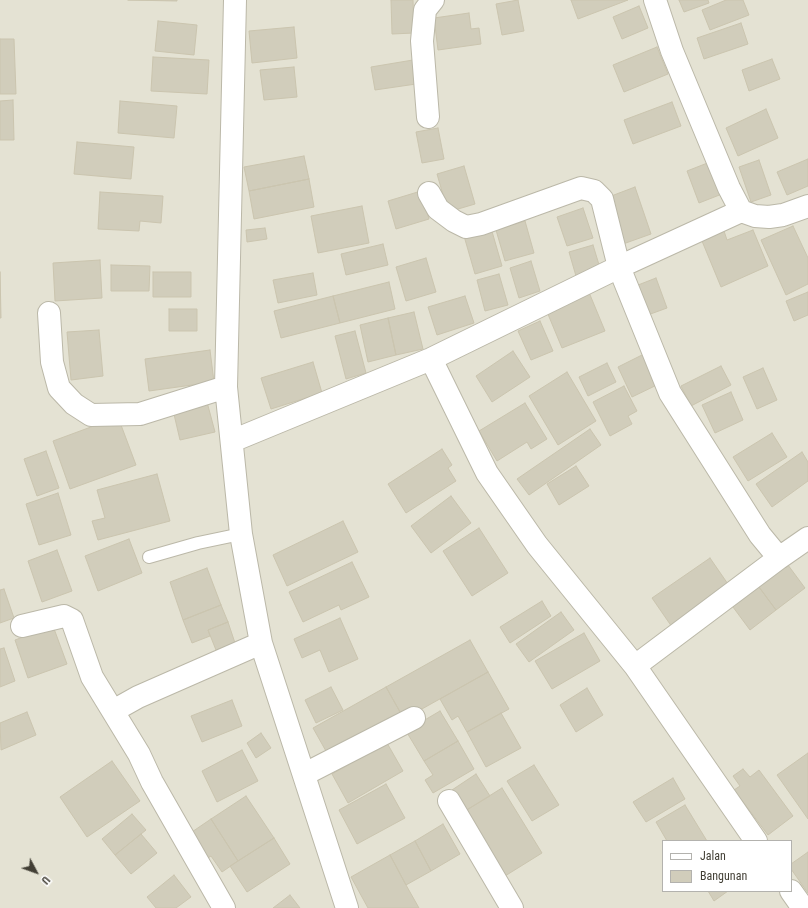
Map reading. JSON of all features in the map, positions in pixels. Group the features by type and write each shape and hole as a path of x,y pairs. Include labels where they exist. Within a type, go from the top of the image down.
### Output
{"street":[{"path":"235,0 226,387 241,534 261,643 305,774 347,908"},
{"path":"428,117 422,41 425,10 433,0"},
{"path":"655,0 672,51 726,181 741,211 755,216 769,217 783,215 808,206"},
{"path":"429,193 438,209 454,221 466,227 481,224 581,188 594,191 602,199 619,267 670,393 760,535 778,558"},
{"path":"232,441 431,359 619,267 741,211"},
{"path":"49,313 52,362 59,388 74,404 91,415 140,414 226,387"},
{"path":"431,359 487,473 537,545 634,666 755,840"},
{"path":"634,666 778,558 808,538"},
{"path":"22,626 64,616 72,620 92,677 113,711 224,908"},
{"path":"113,711 138,696 261,643"},
{"path":"305,774 414,718"},
{"path":"449,801 512,908"},
{"path":"792,892 803,908"}],"lane":[{"path":"149,557 198,543 241,534"}],"shaded area":[{"path":"0,0 808,0 808,908 0,908"}],"building":[{"path":"128,0 177,0 177,1"},
{"path":"391,0 413,0 414,33 392,34"},
{"path":"518,0 524,31 502,35 496,4"},
{"path":"571,0 628,0 578,19"},
{"path":"679,0 708,0 709,3 684,12"},
{"path":"726,0 743,0 749,15 710,30 702,10"},
{"path":"639,6 648,28 622,39 613,17"},
{"path":"469,13 471,29 479,28 481,44 438,50 434,18"},
{"path":"158,21 197,25 194,55 155,51"},
{"path":"741,23 748,44 704,59 697,38"},
{"path":"294,27 297,58 252,63 249,31"},
{"path":"0,39 14,39 16,94 0,94"},
{"path":"657,47 668,74 624,92 613,65"},
{"path":"153,57 209,60 207,94 151,91"},
{"path":"772,59 780,79 749,91 742,70"},
{"path":"413,60 416,84 375,90 371,67"},
{"path":"294,67 297,97 264,100 260,70"},
{"path":"13,100 14,140 0,140 0,101"},
{"path":"120,101 177,106 174,138 118,133"},
{"path":"672,102 681,126 633,144 624,120"},
{"path":"766,109 778,138 738,156 726,128"},
{"path":"438,128 444,159 422,163 416,132"},
{"path":"77,142 134,147 131,179 74,174"},
{"path":"304,156 309,179 249,191 244,167"},
{"path":"808,159 808,186 787,195 777,172"},
{"path":"759,160 771,195 751,202 739,167"},
{"path":"710,162 722,194 699,203 687,171"},
{"path":"464,166 475,204 448,212 437,174"},
{"path":"309,179 314,207 254,219 249,191"},
{"path":"635,187 651,234 623,244 606,198"},
{"path":"421,191 429,219 396,229 388,201"},
{"path":"100,192 163,196 161,223 140,221 139,231 98,229"},
{"path":"362,206 369,243 318,253 311,216"},
{"path":"583,208 593,238 567,246 557,217"},
{"path":"525,221 534,253 505,261 496,230"},
{"path":"793,226 808,258 808,284 786,295 761,240"},
{"path":"265,228 267,239 247,242 246,230"},
{"path":"491,228 502,266 475,274 464,236"},
{"path":"753,230 768,266 721,287 702,241 724,231 727,240"},
{"path":"383,244 388,265 346,275 341,254"},
{"path":"593,245 600,268 576,276 569,252"},
{"path":"426,258 436,292 406,301 396,267"},
{"path":"100,260 102,298 55,301 53,263"},
{"path":"531,261 540,291 519,298 510,268"},
{"path":"111,265 150,266 149,291 111,291"},
{"path":"0,272 1,318 0,318"},
{"path":"153,272 191,272 191,297 153,297"},
{"path":"313,273 317,295 278,303 273,280"},
{"path":"499,274 508,305 485,311 477,280"},
{"path":"656,278 667,308 645,316 633,287"},
{"path":"389,282 395,309 340,323 333,296"},
{"path":"588,290 605,331 562,348 545,307"},
{"path":"808,292 808,315 794,321 786,301"},
{"path":"333,296 340,323 281,338 274,311"},
{"path":"465,296 474,323 437,335 428,307"},
{"path":"169,309 197,309 197,331 169,331"},
{"path":"414,312 423,349 396,355 388,318"},
{"path":"388,318 396,355 368,362 360,325"},
{"path":"540,321 553,351 531,360 518,331"},
{"path":"99,330 103,376 71,380 67,332"},
{"path":"355,331 366,373 346,379 335,336"},
{"path":"210,350 214,382 149,391 145,359"},
{"path":"513,351 530,377 492,402 476,376"},
{"path":"646,353 661,383 632,397 618,367"},
{"path":"313,362 322,393 271,409 261,378"},
{"path":"607,363 616,382 588,396 579,377"},
{"path":"721,366 731,385 691,406 681,386"},
{"path":"763,368 777,400 757,409 743,377"},
{"path":"567,372 596,421 558,445 529,396"},
{"path":"624,386 637,411 628,416 632,424 610,436 593,402"},
{"path":"731,392 743,420 715,433 702,405"},
{"path":"207,402 215,432 180,440 173,410"},
{"path":"525,403 547,439 531,449 527,442 497,461 479,431"},
{"path":"118,417 136,465 70,489 53,441"},
{"path":"590,429 601,445 529,495 517,479"},
{"path":"772,433 787,457 748,481 733,457"},
{"path":"442,449 452,465 448,468 456,481 406,513 388,484"},
{"path":"46,451 59,488 37,496 24,459"},
{"path":"802,452 808,462 808,481 772,507 756,484"},
{"path":"576,466 589,486 559,505 547,484"},
{"path":"157,474 170,521 98,540 92,521 105,518 97,490"},
{"path":"58,493 71,535 39,545 26,504"},
{"path":"451,496 471,523 431,553 411,526"},
{"path":"343,521 358,552 287,586 273,555"},
{"path":"479,528 508,573 472,596 443,551"},
{"path":"129,539 142,573 98,591 85,556"},
{"path":"57,550 72,591 42,602 28,561"},
{"path":"710,558 730,587 672,627 652,598"},
{"path":"785,561 805,588 776,610 756,583"},
{"path":"352,562 369,597 341,610 339,605 303,622 289,592"},
{"path":"207,568 221,605 183,620 170,582"},
{"path":"756,583 776,610 750,630 730,603"},
{"path":"4,589 14,618 0,623 0,590"},
{"path":"542,601 551,616 510,643 500,627"},
{"path":"221,605 228,622 208,630 210,636 192,643 183,620"},
{"path":"561,612 574,630 529,662 516,644"},
{"path":"340,618 358,659 329,672 320,650 302,658 294,639"},
{"path":"228,622 235,643 216,650 208,630"},
{"path":"53,626 67,664 28,678 15,640"},
{"path":"584,633 600,661 552,689 535,661"},
{"path":"470,640 488,672 404,719 386,687"},
{"path":"4,648 15,681 0,687 0,649"},
{"path":"488,672 509,709 467,732 458,716 452,720 440,699"},
{"path":"331,687 343,710 316,723 305,700"},
{"path":"386,687 404,719 331,760 313,728"},
{"path":"587,688 603,715 576,732 560,705"},
{"path":"232,700 242,726 202,742 191,716"},
{"path":"440,711 458,741 424,761 406,731"},
{"path":"27,712 36,735 1,750 0,723"},
{"path":"501,713 521,748 486,767 467,732"},
{"path":"261,733 271,748 256,758 247,743"},
{"path":"458,741 474,769 433,793 425,780 433,775 424,761"},
{"path":"387,743 403,771 348,803 332,774"},
{"path":"242,750 258,781 217,802 202,771"},
{"path":"808,753 808,819 777,775"},
{"path":"112,761 140,801 87,837 60,797"},
{"path":"534,765 559,805 532,821 507,781"},
{"path":"743,769 750,777 759,770 793,816 768,835 734,790 740,786 733,776"},
{"path":"476,774 490,796 465,811 452,790"},
{"path":"673,778 685,799 646,822 633,802"},
{"path":"386,784 405,818 357,844 339,810"},
{"path":"502,788 542,853 505,876 465,811"},
{"path":"246,796 274,838 238,861 211,819"},
{"path":"685,805 706,840 666,840 656,822"},
{"path":"132,814 146,830 115,855 102,839"},
{"path":"211,819 238,861 222,872 211,856 202,862 186,836"},
{"path":"443,824 460,854 431,871 415,841"},
{"path":"141,834 157,853 131,874 115,855"},
{"path":"274,838 290,864 247,892 230,866"},
{"path":"415,841 431,871 406,885 390,855"},
{"path":"808,852 808,893 792,870 792,863"},
{"path":"390,855 419,908 368,908 351,877"},
{"path":"174,875 191,897 176,908 156,908 147,897"},
{"path":"709,892 727,892 714,901"},
{"path":"290,895 300,908 273,908"}]}
